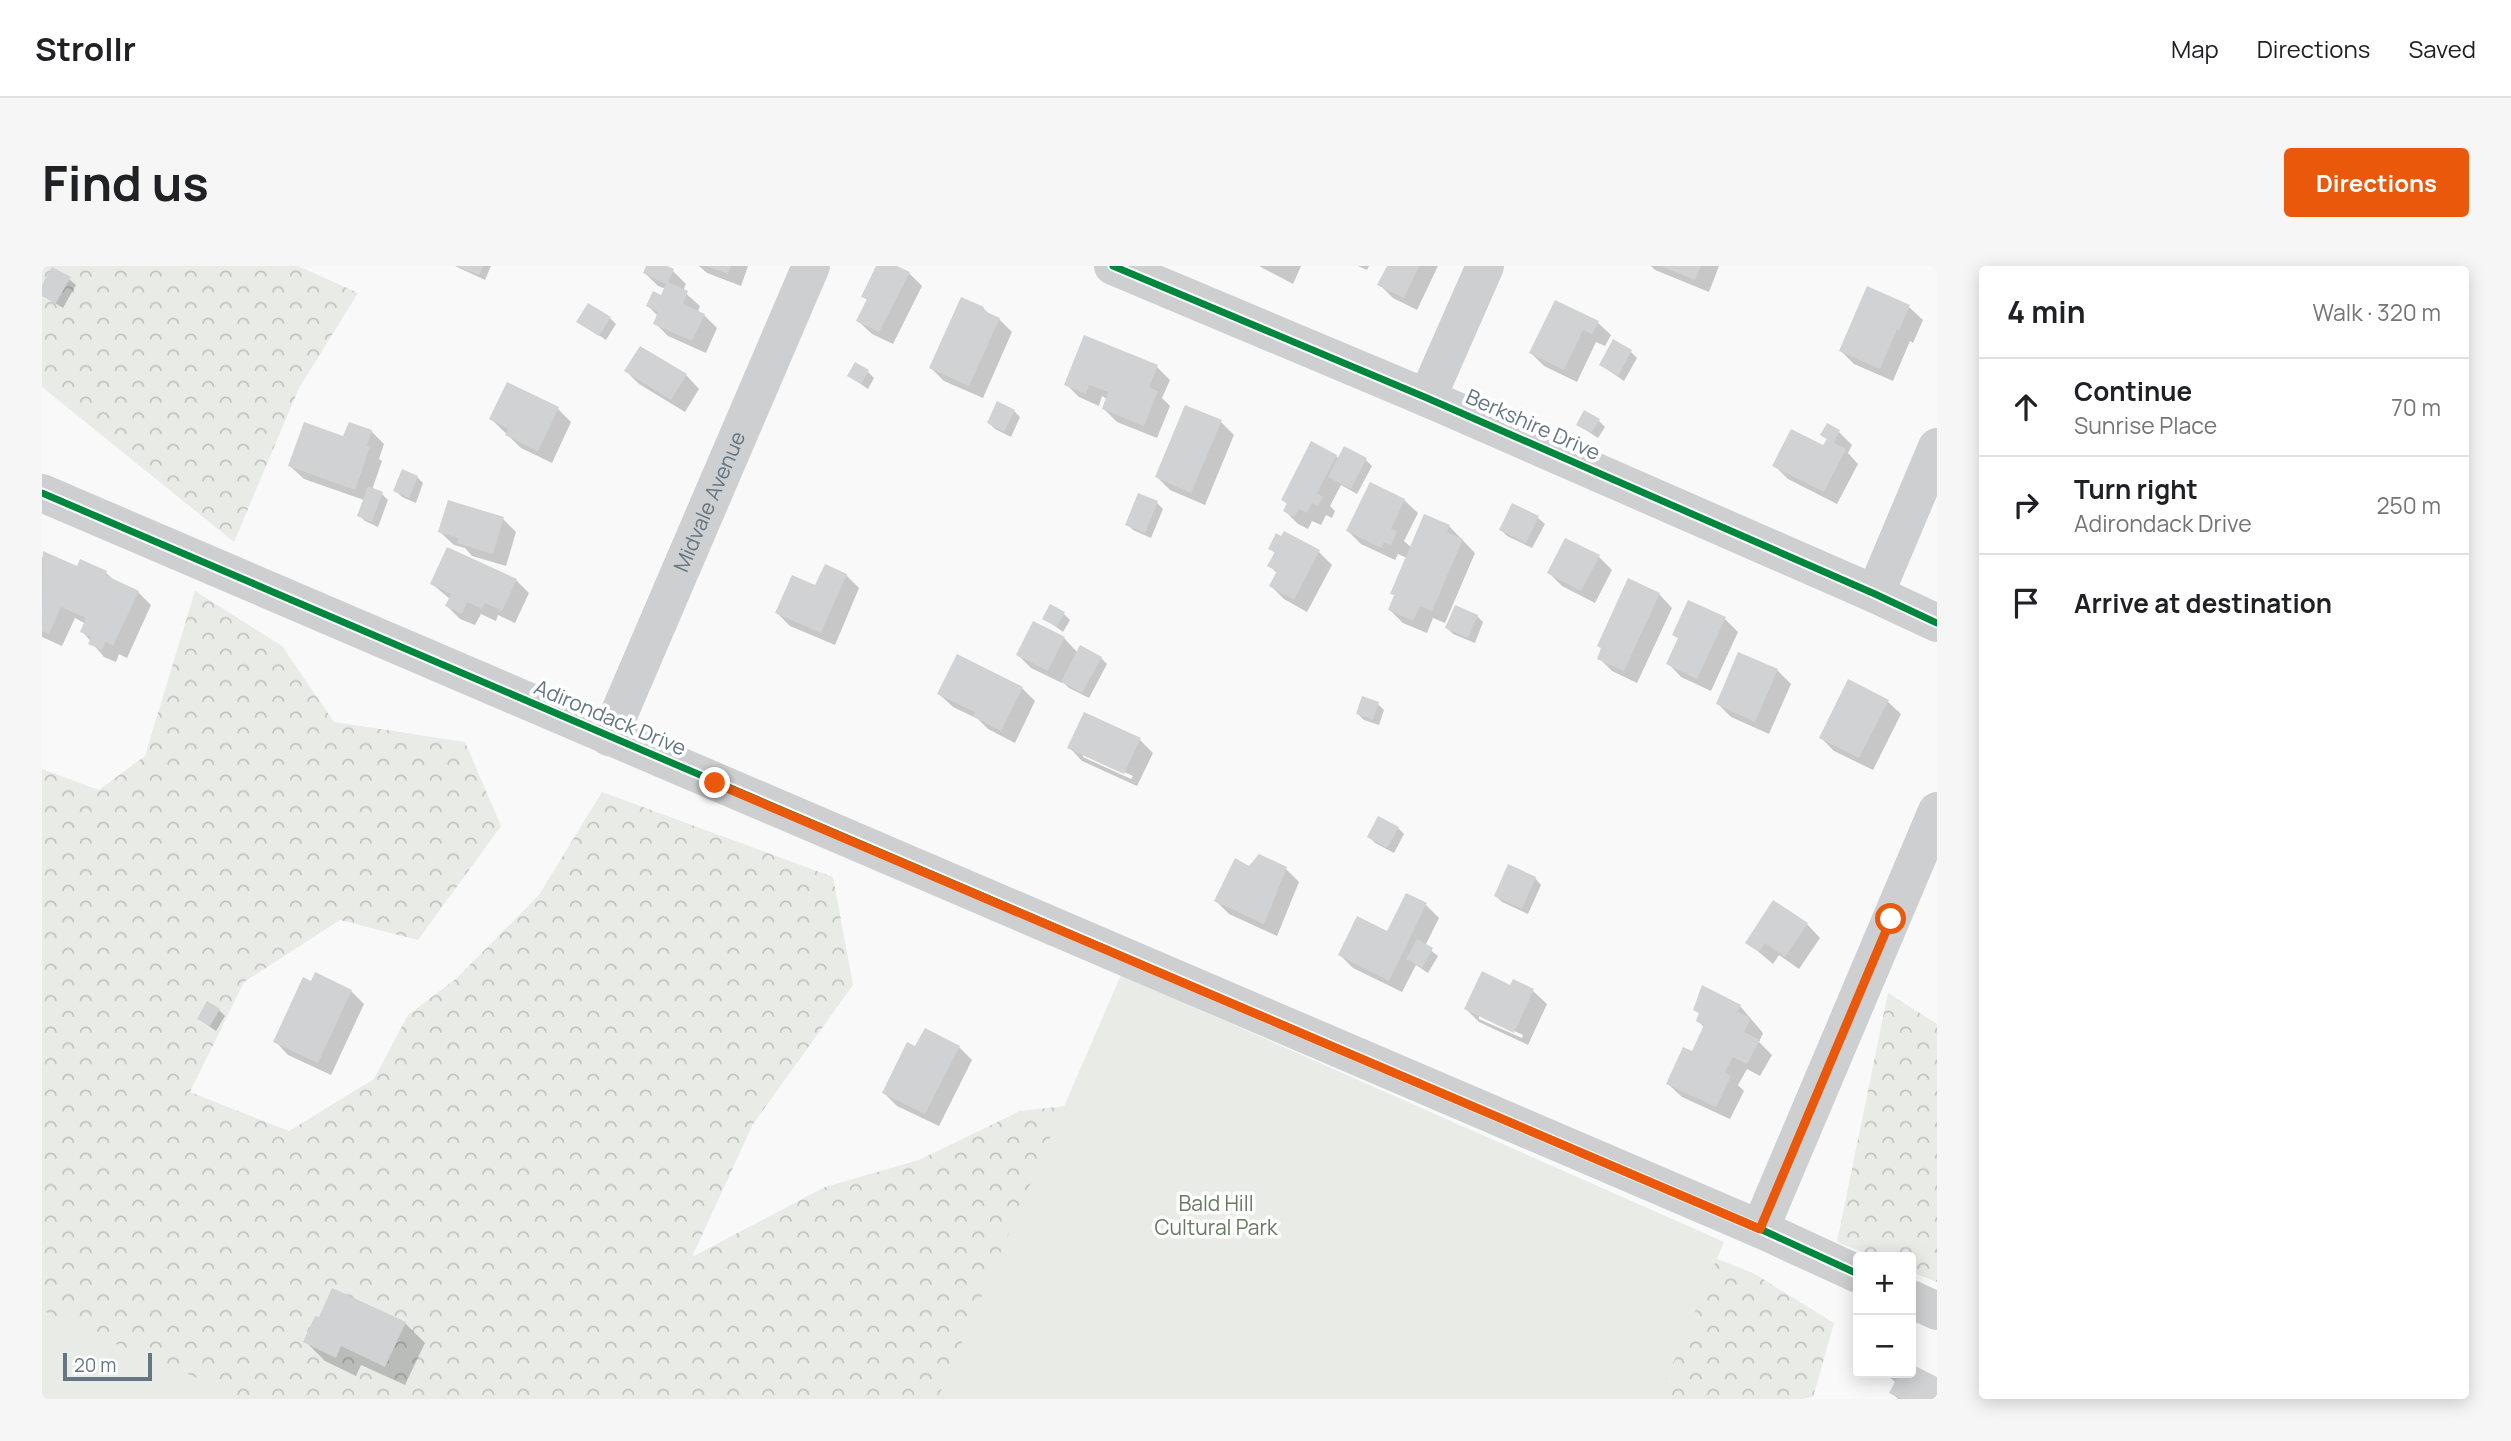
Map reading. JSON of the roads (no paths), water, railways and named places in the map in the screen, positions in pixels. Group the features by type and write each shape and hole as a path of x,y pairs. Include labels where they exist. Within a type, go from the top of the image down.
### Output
{"street":[{"name":"Midvale Avenue","path":"610,737 811,266"},
{"name":"Berkshire Drive","path":"1112,266 1427,398 1937,623"},
{"path":"1427,398 1485,266"},
{"path":"1875,594 1937,447"},
{"name":"Adirondack Drive","path":"42,493 1760,1229 1853,1273"},
{"path":"1760,1229 1937,811"},
{"path":"1916,1301 1937,1311"}],"park label":[{"name":"Bald Hill Cultural Park","path":"1216,1216"}]}
